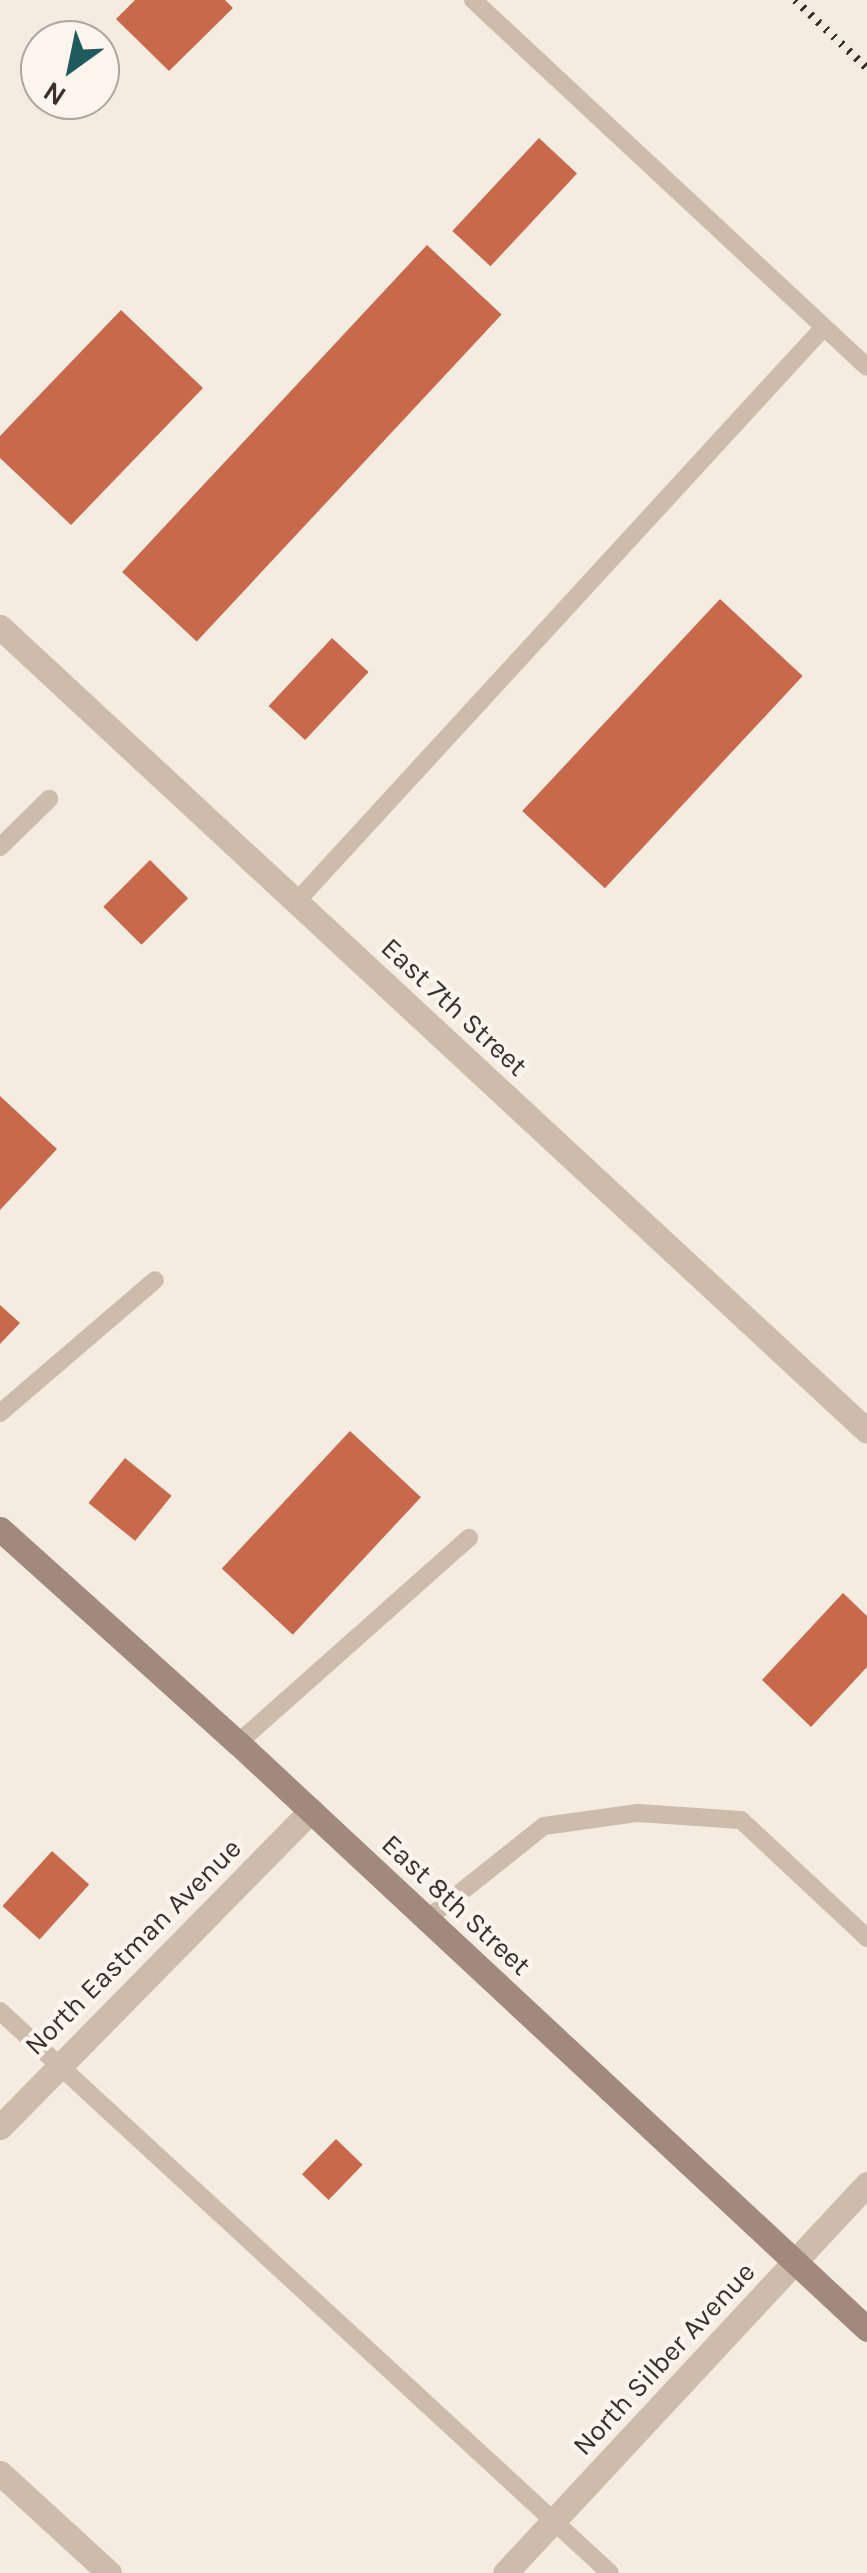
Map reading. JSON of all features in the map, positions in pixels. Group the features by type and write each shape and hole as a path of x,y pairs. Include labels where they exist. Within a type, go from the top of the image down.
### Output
{"street":[{"name":"East 7th Street","path":"0,627 867,1430"},
{"name":"East 8th Street","path":"0,1529 311,1810 867,2330"},
{"name":"North Eastman Avenue","path":"0,2127 311,1810"},
{"name":"North Silber Avenue","path":"505,2573 867,2184"},
{"path":"0,2472 108,2573"}],"lane":[{"path":"473,0 867,367"},
{"path":"297,902 824,327"},
{"path":"0,847 49,799"},
{"path":"0,1413 155,1280"},
{"path":"238,1743 469,1538"},
{"path":"427,1919 544,1826 638,1813 741,1820 867,1938"},
{"path":"0,2011 610,2573"}],"building":[{"path":"135,0 225,0 233,8 169,71 116,19"},
{"path":"539,138 577,173 490,266 452,231"},
{"path":"427,245 502,315 197,641 122,572"},
{"path":"121,310 203,388 71,525 0,458 0,436"},
{"path":"720,599 803,676 605,888 522,811"},
{"path":"332,638 369,672 305,740 269,706"},
{"path":"150,860 188,898 142,945 103,907"},
{"path":"0,1096 57,1149 0,1210"},
{"path":"0,1305 20,1323 0,1344"},
{"path":"350,1431 421,1497 293,1635 222,1568"},
{"path":"125,1458 172,1496 135,1541 88,1503"},
{"path":"843,1593 867,1616 867,1667 811,1727 762,1680"},
{"path":"52,1851 89,1884 40,1939 2,1906"},
{"path":"336,2139 363,2165 329,2200 302,2174"}],"railway":[{"path":"795,0 867,68"}]}
